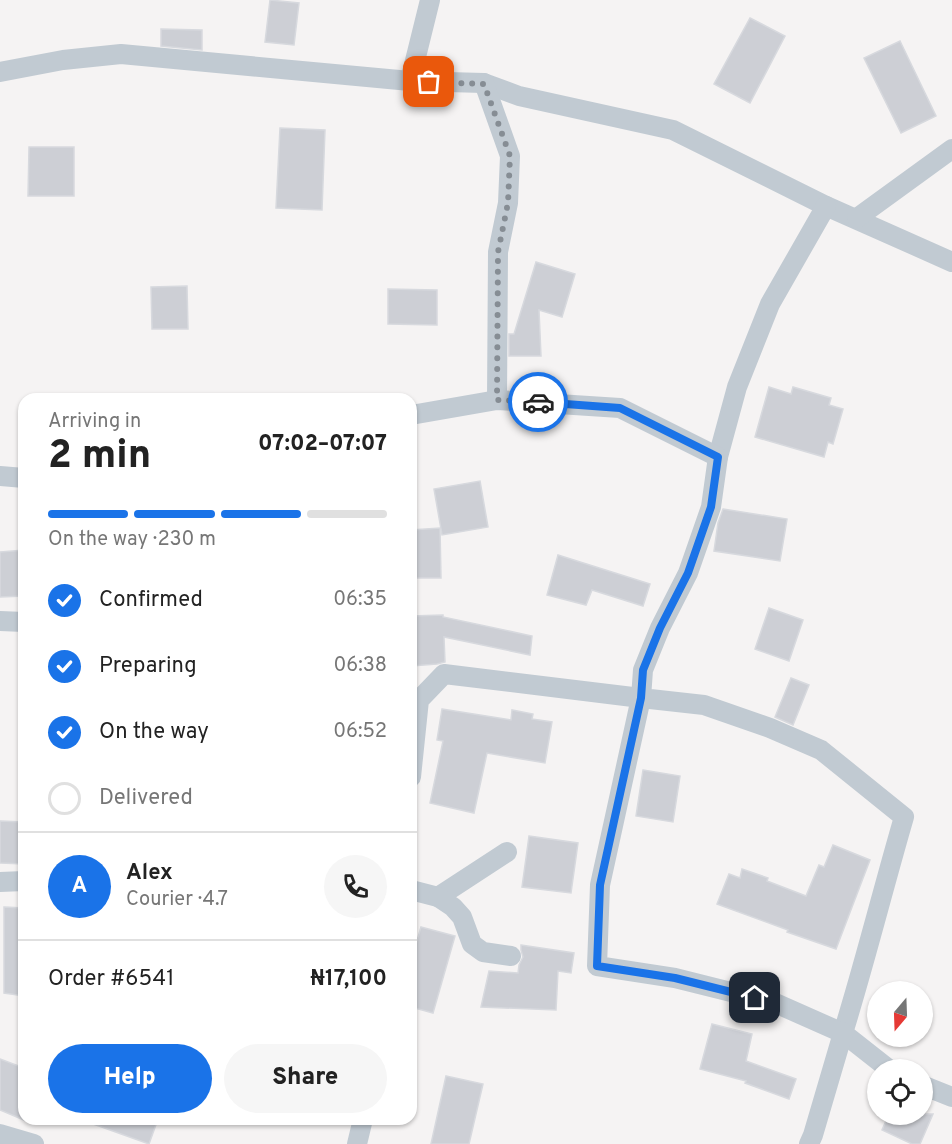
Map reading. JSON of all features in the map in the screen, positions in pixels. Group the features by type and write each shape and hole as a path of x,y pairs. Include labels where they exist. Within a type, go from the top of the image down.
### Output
{"street":[{"path":"411,81 430,0"},
{"path":"0,72 63,60 121,54 411,81 484,84 519,96 672,130 826,206 952,262"},
{"path":"484,84 510,156 508,203 498,252 497,400"},
{"path":"857,219 952,149"},
{"path":"826,206 771,304 737,387 718,457 711,507 688,573 660,628 643,670 641,698 600,885 597,966 675,978 775,1003 843,1034 876,1059"},
{"path":"417,415 497,400 620,408 718,457"},
{"path":"0,476 18,478"},
{"path":"0,621 18,622"},
{"path":"417,719 419,700 444,674 704,705 770,728 821,750 904,817 861,974 809,1144"},
{"path":"438,897 507,852"},
{"path":"0,882 18,881"},
{"path":"417,892 438,897 453,907 462,917 472,944 483,952 511,956"},
{"path":"933,1089 952,1097"},
{"path":"357,1144 362,1125"},
{"path":"0,1134 34,1144"}],"building":[{"path":"270,0 299,3 294,45 265,42"},
{"path":"750,18 785,36 750,103 714,84"},
{"path":"161,29 202,30 202,50 161,46"},
{"path":"900,41 936,116 901,133 864,58"},
{"path":"280,128 325,130 322,210 276,208"},
{"path":"29,147 74,147 74,196 28,196"},
{"path":"536,262 575,274 562,317 539,310 541,356 509,356 509,334 514,334"},
{"path":"187,286 188,329 152,329 151,287"},
{"path":"388,289 437,290 437,325 388,324"},
{"path":"769,387 791,394 793,387 831,398 829,405 843,409 833,444 828,442 824,457 755,437"},
{"path":"480,481 488,527 442,535 434,489"},
{"path":"723,509 787,519 780,561 714,551 718,523"},
{"path":"440,528 441,578 417,578 417,530"},
{"path":"18,550 18,596 0,597 0,552"},
{"path":"558,555 650,584 643,606 592,590 586,605 547,595"},
{"path":"769,608 803,620 789,661 755,649"},
{"path":"443,615 443,617 532,636 530,655 444,637 445,662 417,666 417,616"},
{"path":"791,678 809,685 793,725 775,717"},
{"path":"442,709 511,720 512,710 533,714 532,719 552,722 545,763 487,753 474,813 430,803 443,741 437,740"},
{"path":"643,770 680,776 673,822 636,816"},
{"path":"0,821 18,822 18,864 0,863"},
{"path":"529,836 578,843 571,893 522,887"},
{"path":"833,845 870,860 836,949 717,904 729,874 740,878 742,869 768,878 767,881 806,896 819,865 824,867"},
{"path":"4,907 18,908 18,995 4,993"},
{"path":"421,927 455,936 433,1013 417,1009 417,941"},
{"path":"521,945 574,953 571,973 558,971 556,1010 481,1007 489,971 518,973 523,957"},
{"path":"712,1024 752,1034 746,1061 796,1079 789,1099 745,1083 746,1081 700,1069"},
{"path":"0,1059 18,1066 18,1118 0,1110"},
{"path":"446,1076 483,1084 469,1144 431,1144"},
{"path":"96,1125 156,1125 149,1144"},
{"path":"884,1125 928,1125 920,1144 912,1144 882,1130"}],"way so far":[{"path":"429,82 484,84 510,156 508,203 498,252 497,400 538,402"}],"route":[{"path":"538,402 620,408 718,457 711,507 688,573 660,628 643,670 641,698 600,885 597,966 675,978 755,998"}]}
